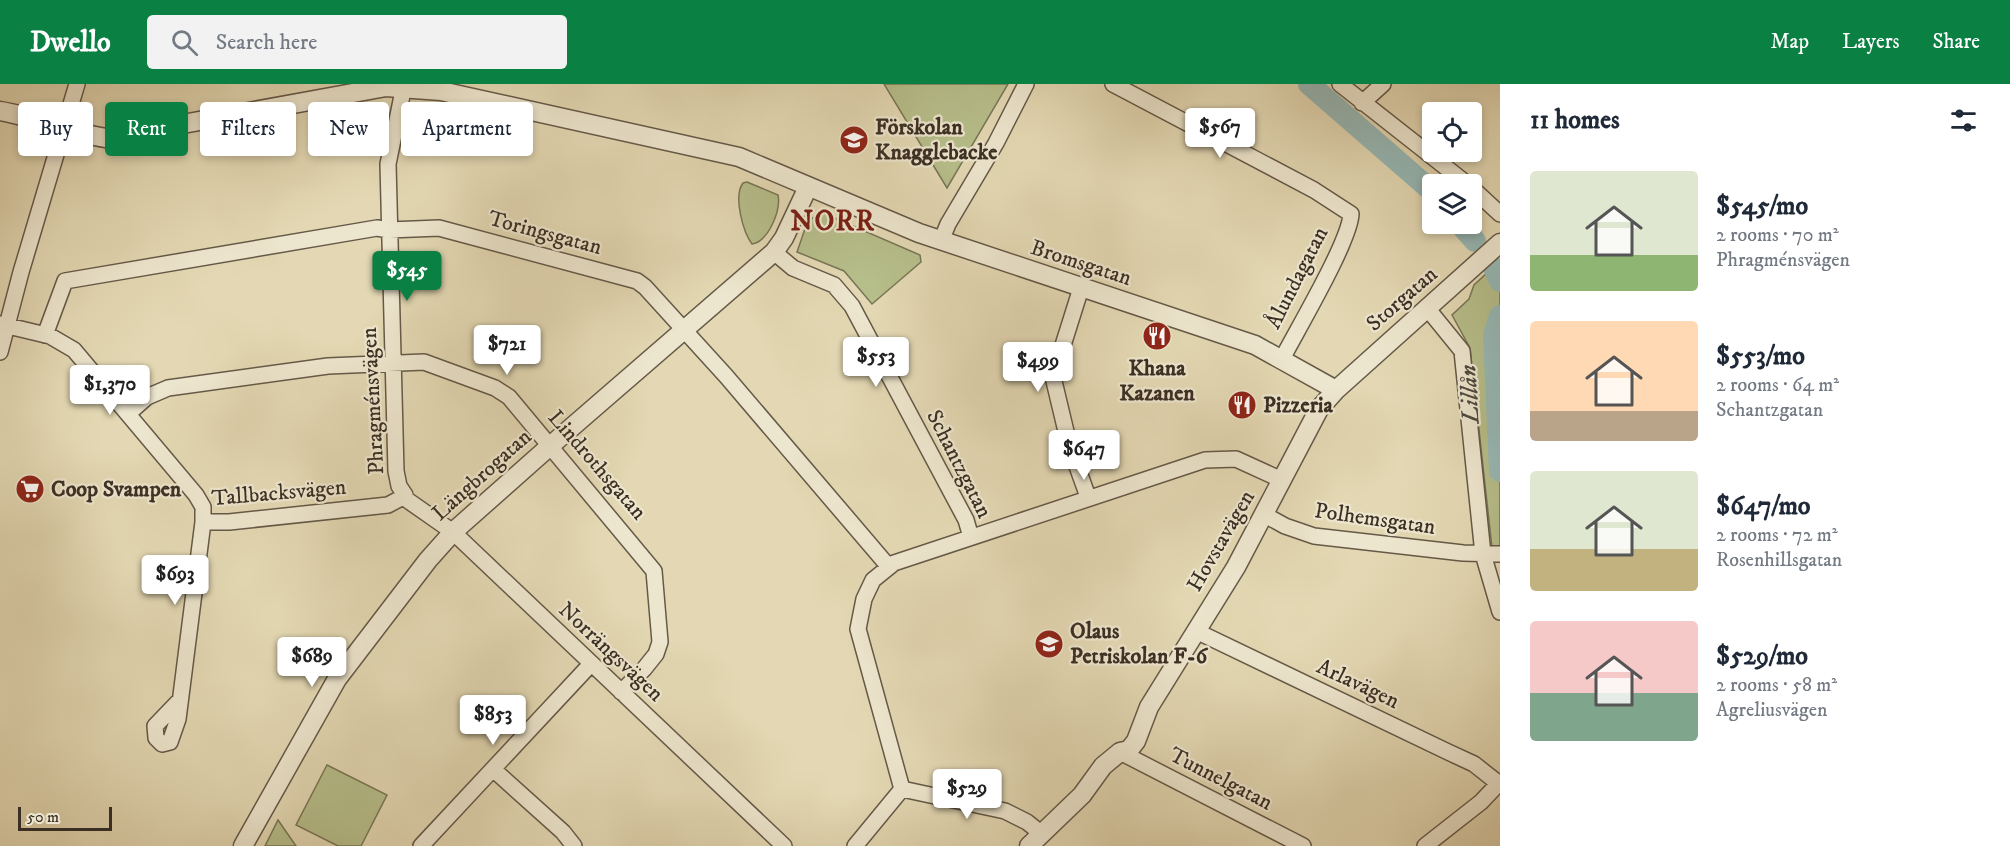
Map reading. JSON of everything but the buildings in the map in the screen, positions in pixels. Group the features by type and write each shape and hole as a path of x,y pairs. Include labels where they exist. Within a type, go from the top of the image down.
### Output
{"street":[{"path":"71,102 77,84"},
{"path":"942,241 948,225 996,143 1026,84"},
{"name":"Ålundagatan","path":"1113,84 1348,210 1351,218 1341,245 1282,359"},
{"path":"1340,84 1454,174"},
{"path":"1362,103 1383,84"},
{"name":"Bromsgatan","path":"93,135 106,138 365,90 414,86 714,151 761,166 942,241 1225,334 1282,359 1336,390"},
{"name":"Phragménsvägen","path":"403,497 396,471 388,165 414,86"},
{"name":"Bromsgatan","path":"0,111 18,114"},
{"path":"0,352 4,326 55,156"},
{"name":"Längbrogatan","path":"243,846 337,679 428,560 453,532 774,252 784,238 808,187"},
{"path":"1482,197 1500,214"},
{"name":"Toringsgatan","path":"45,335 65,281 377,228 389,230 439,228 637,281 685,328 855,524 889,567"},
{"name":"Storgatan","path":"1336,390 1500,243"},
{"name":"Schantzgatan","path":"774,252 793,268 834,285 852,306 966,520 971,537"},
{"path":"1081,288 1053,377 1069,444 1088,497"},
{"path":"1427,308 1462,351 1500,612"},
{"name":"Tallbacksvägen","path":"4,326 45,335 74,350 129,412 196,495 202,507 203,522 229,522 388,505 403,497"},
{"name":"Lindrothsgatan","path":"129,412 147,397 168,388 328,366 424,362 495,388 509,397 654,571 660,642 656,654 621,692"},
{"name":"Hovstavägen","path":"1036,840 1082,795 1102,766 1120,752 1129,750 1136,741 1149,707 1265,515 1319,408 1336,390"},
{"path":"902,789 858,629 864,599 873,580 889,567 971,537 1205,460 1236,459 1282,480"},
{"name":"Norrängsvägen","path":"403,497 453,532 784,846"},
{"name":"Polhemsgatan","path":"1265,515 1284,526 1314,536 1492,554"},
{"path":"180,700 203,522"},
{"name":"Arlavägen","path":"1196,632 1446,751 1486,772 1499,783"},
{"path":"420,846 494,770 590,664"},
{"name":"Tunnelgatan","path":"1120,752 1303,846"},
{"path":"494,770 562,832 574,846"},
{"path":"1425,846 1481,802 1499,783"},
{"path":"902,789 1005,811 1027,822 1036,840"},
{"path":"855,846 902,789"}],"green space":[{"path":"884,84 1008,84 947,188"},
{"path":"747,182 778,195 778,209 772,224 764,237 752,244 745,231 739,205 740,189 743,183"},
{"path":"823,213 920,255 921,262 872,304 844,271 797,252 808,220"},
{"path":"1500,261 1500,548 1492,548 1470,348 1452,315 1469,299 1474,285"},
{"path":"327,765 387,795 361,846 338,846 296,825"},
{"path":"278,820 296,846 265,846"}],"waterway":[{"name":"Lillån","path":"1309,84 1422,182"},
{"name":"Lillån","path":"1469,234 1475,241"},
{"name":"Lillån","path":"1494,268 1500,281"},
{"name":"Lillån","path":"1500,316 1494,335 1500,471"}],"place":[{"name":"Förskolan Knagglebacke","path":"854,140"},
{"name":"Khana Kazanen","path":"1157,336"},
{"name":"Pizzeria","path":"1242,405"},
{"name":"Coop Svampen","path":"30,489"},
{"name":"Olaus Petriskolan F-6","path":"1049,644"}],"district":[{"name":"NORR","path":"833,221"}]}
